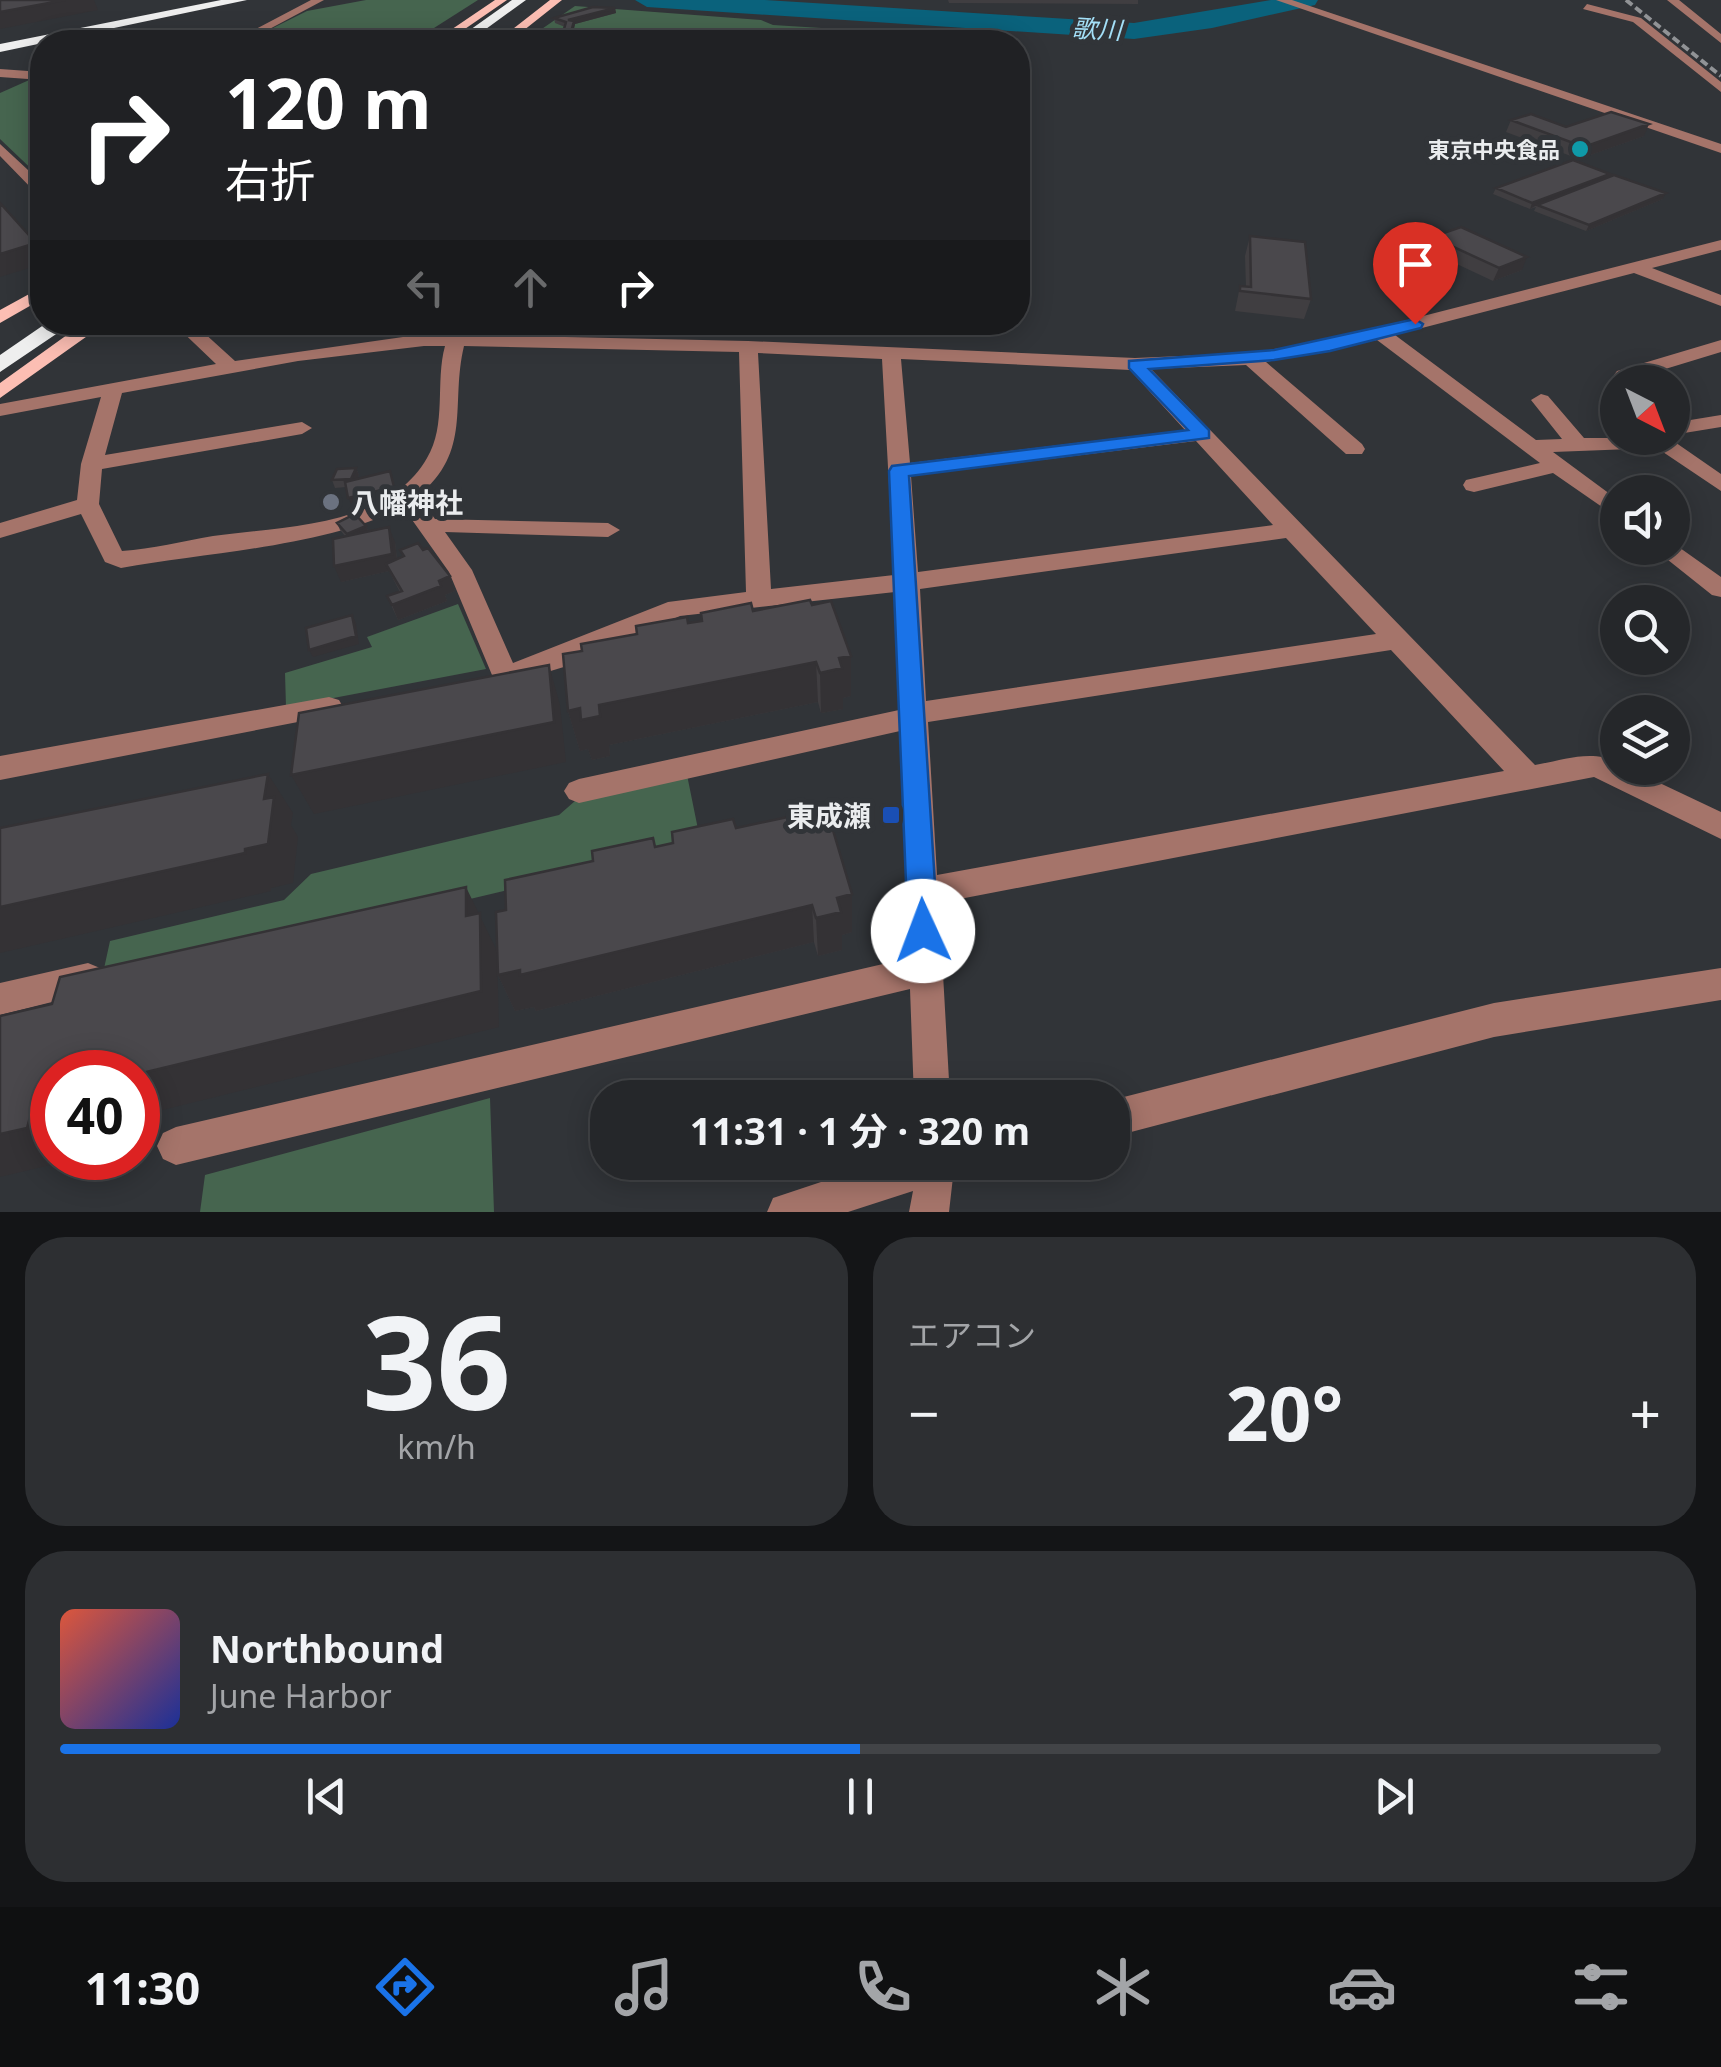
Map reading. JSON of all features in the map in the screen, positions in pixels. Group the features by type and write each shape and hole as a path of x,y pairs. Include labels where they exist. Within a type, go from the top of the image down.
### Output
{"highway":[{"path":"477,30 520,0"},
{"path":"495,30 539,0"},
{"path":"114,30 247,2"},
{"path":"106,30 247,2"},
{"path":"0,51 30,45"},
{"path":"0,51 30,47"},
{"path":"0,343 30,323"},
{"path":"0,365 43,335"}],"main road":[{"path":"457,30 502,0"},
{"path":"518,30 556,1"},
{"path":"0,318 30,299"},
{"path":"0,392 80,335"}],"street":[{"path":"260,30 319,0"},
{"path":"1282,0 1721,149"},
{"path":"1672,0 1721,40"},
{"path":"1587,7 1636,20 1721,88"},
{"path":"1704,26 1721,22"},
{"path":"0,73 30,75"},
{"path":"0,148 30,178"},
{"path":"0,410 366,346 456,340 890,352 1135,364 1250,358 1330,346 1721,245"},
{"path":"1635,267 1721,301"},
{"path":"1380,333 1600,497"},
{"path":"195,335 231,368"},
{"path":"113,390 92,464 88,504 113,556 121,560 222,536 336,526 407,496 438,460 449,426 451,352 456,340"},
{"path":"1657,365 1721,346"},
{"path":"748,347 759,598"},
{"path":"890,352 907,582 931,1080"},
{"path":"1250,358 1327,436 1354,449"},
{"path":"1135,364 1529,778"},
{"path":"1541,400 1578,444"},
{"path":"1690,421 1697,426"},
{"path":"1690,428 1721,421"},
{"path":"92,464 295,434"},
{"path":"899,471 1202,434"},
{"path":"1536,446 1600,442"},
{"path":"1688,455 1721,484"},
{"path":"1474,486 1558,465"},
{"path":"407,496 460,570 496,677 550,664 640,620 677,608 907,582 1290,530"},
{"path":"0,530 88,504"},
{"path":"432,528 444,524 608,530"},
{"path":"1694,570 1721,562"},
{"path":"1687,565 1721,590"},
{"path":"579,791 912,716 1399,640"},
{"path":"0,768 351,703"},
{"path":"922,892 1596,765 1721,826"},
{"path":"176,1146 924,970"},
{"path":"0,999 116,973"},
{"path":"1130,1114 1494,1020 1721,984"},
{"path":"787,1212 886,1180"},
{"path":"929,1212 935,1180"}],"green space":[{"path":"366,0 478,0 431,30 269,30 307,11"},
{"path":"575,6 854,30 540,30"},
{"path":"30,80 30,168 0,139 0,93"},
{"path":"458,604 486,669 286,707 285,673 372,647 367,637"},
{"path":"686,770 701,844 100,987 110,941 284,900 311,874 559,815 583,794"},
{"path":"490,1098 494,1212 200,1212 205,1175"}],"building":[{"path":"0,0 65,0 0,12"},
{"path":"593,7 615,8 568,20 574,21 572,30 564,30 566,22 554,18"},
{"path":"1611,112 1649,124 1584,147 1511,120 1531,114 1566,127"},
{"path":"1573,160 1610,174 1532,203 1496,188"},
{"path":"1614,175 1666,193 1589,225 1537,205"},
{"path":"0,203 30,236 30,245 0,254"},
{"path":"1461,227 1527,257 1499,268 1432,237"},
{"path":"1250,236 1305,242 1311,299 1240,291 1240,286 1251,287"},
{"path":"356,468 351,479 332,480 337,469"},
{"path":"390,471 394,487 348,498 345,482"},
{"path":"355,514 366,526 347,534 337,523"},
{"path":"389,527 392,554 334,566 333,539"},
{"path":"418,543 423,550 428,548 450,576 439,581 441,586 392,605 387,596 402,591 386,564 404,556 400,550"},
{"path":"810,600 812,605 831,601 851,656 839,658 842,668 820,673 816,662 599,705 600,716 581,720 580,708 568,711 563,654 582,651 581,644 637,634 636,626 687,617 688,623 702,621 701,613 751,603 753,611"},
{"path":"352,615 356,636 309,650 306,628"},
{"path":"549,665 554,722 291,775 299,713"},
{"path":"268,774 264,799 274,797 268,844 245,849 245,853 0,907 0,828"},
{"path":"802,814 804,822 829,817 852,894 837,898 841,912 816,918 812,905 520,975 520,970 498,975 496,912 506,910 505,880 593,861 592,851 653,838 655,847 673,843 672,832 733,819 736,828"},
{"path":"466,887 466,916 480,913 481,991 160,1069 160,1050 30,1050 27,1128 0,1134 0,1016 52,1004 60,977"}],"waterway":[{"name":"歌川","path":"647,0 1134,31 1212,20 1306,0"}],"railway":[{"path":"1626,0 1721,76"}],"place":[{"name":"東京中央食品","path":"1580,149"},
{"name":"八幡神社","path":"331,502"},
{"name":"東成瀬","path":"891,815"}],"route":[{"path":"923,931 899,471 1202,434 1135,364 1218,362 1274,355 1330,346 1415,324"}]}
